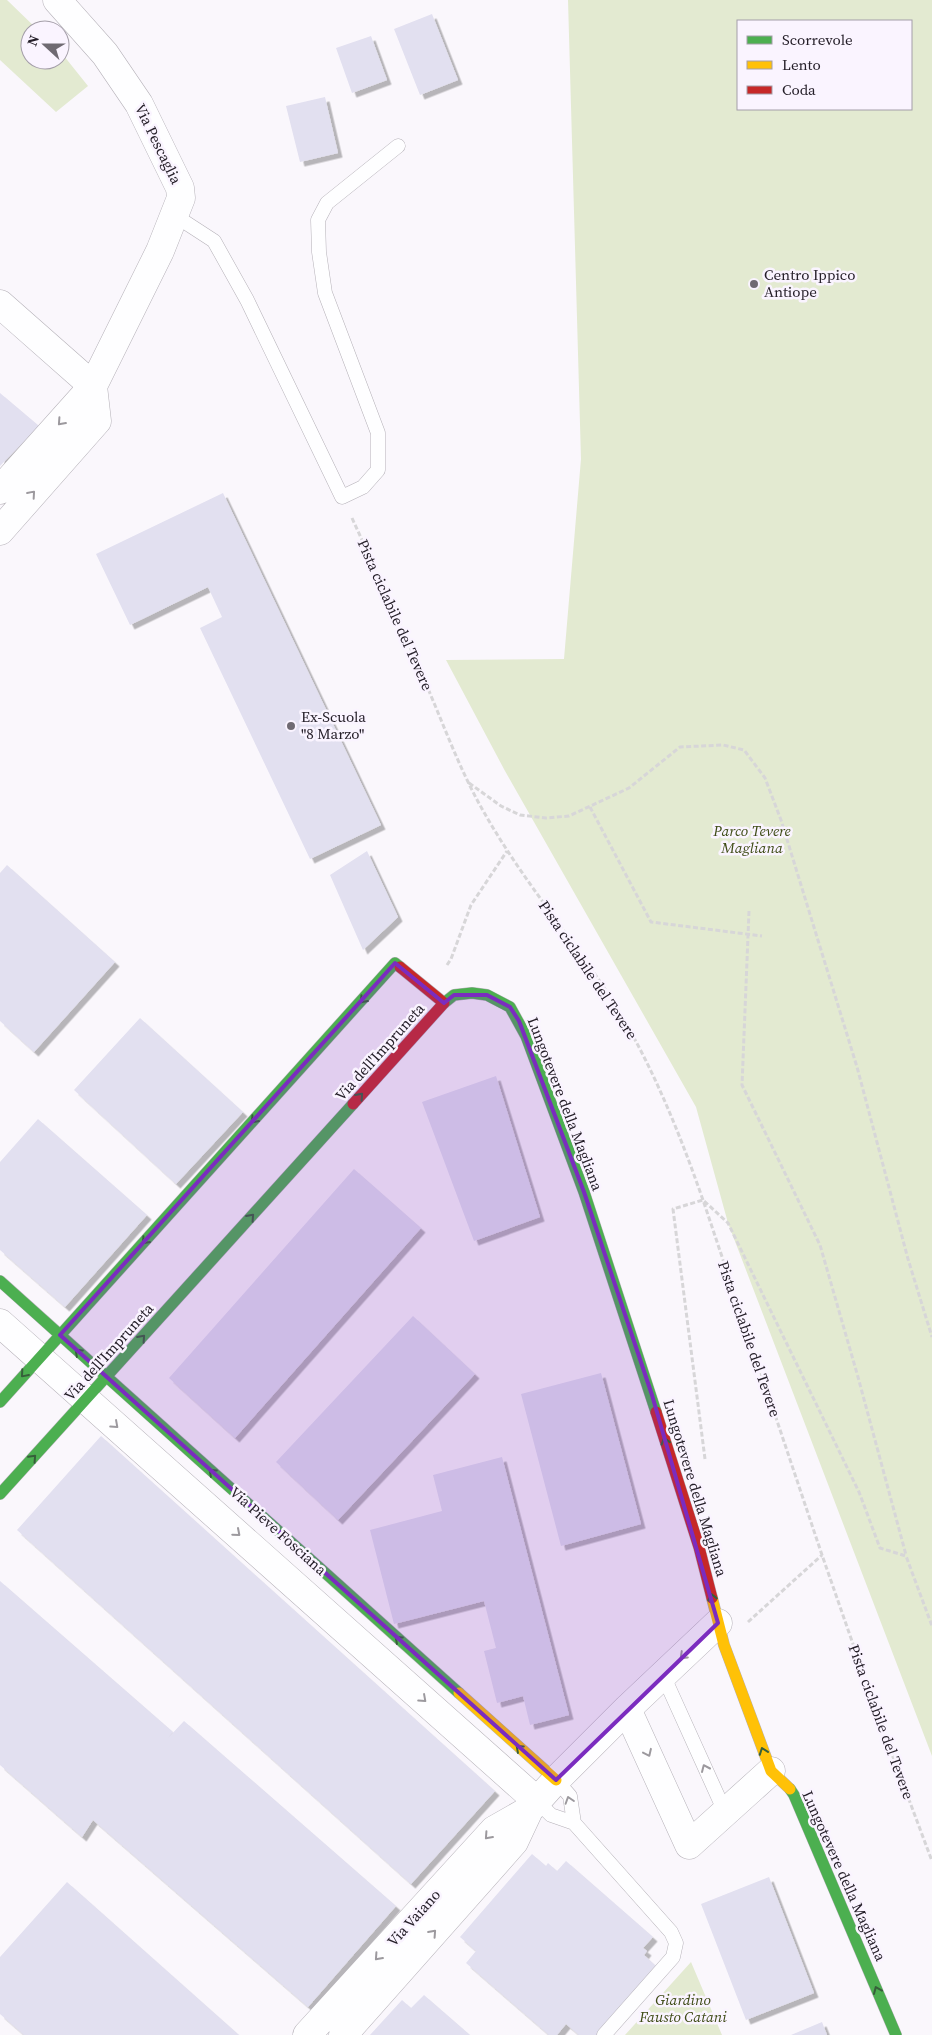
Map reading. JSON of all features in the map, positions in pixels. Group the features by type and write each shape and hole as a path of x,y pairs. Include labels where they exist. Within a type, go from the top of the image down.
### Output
{"street":[{"name":"Via Pescaglia","path":"0,490 93,386 160,251 181,198 180,188 139,104 105,54 57,0"},
{"path":"0,304 93,386 97,421 0,531"},
{"name":"Via dell'Impruneta","path":"0,1402 395,963 444,1003 0,1494"},
{"name":"Lungotevere della Magliana","path":"444,1003 454,995 479,994 492,997 510,1007 526,1036 584,1192 699,1547 731,1625 724,1645 771,1771 794,1795 896,2035"},
{"name":"Via Pieve Fosciana","path":"0,1280 106,1378 556,1780"},
{"name":"Via Pieve Fosciana","path":"0,1323 533,1806"},
{"name":"Via Vaiano","path":"343,2035 514,1842 533,1806 556,1780 663,1675 731,1625"},
{"path":"627,1709 690,1845 771,1771"},
{"name":"Via Vaiano","path":"307,2035 494,1830 533,1806"}],"lane":[{"path":"174,214 214,241 247,300 342,497 363,486 378,470 378,433 325,293 319,252 318,220 327,203 398,146"},
{"path":"663,1675 725,1812"},
{"path":"556,1780 570,1796 574,1824"},
{"path":"533,1806 574,1824 671,1932 676,1943 673,1957 604,2035"}],"path":[{"name":"Pista ciclabile del Tevere","path":"342,497 469,783 507,851 601,983 652,1070 670,1112 702,1200 822,1555 884,1733 932,1861"},
{"path":"469,783 501,806 520,815 546,818 569,816 628,788 680,747 723,745 744,750 764,778 781,820 857,1067 908,1258 932,1337"},
{"path":"590,807 652,922 762,936"},
{"path":"451,959 471,905 507,851"},
{"path":"749,911 742,1084 820,1245 906,1556 932,1626"},
{"path":"705,1462 673,1209 702,1200 728,1223 859,1492 880,1548 906,1556"},
{"path":"731,1625 822,1555"}],"highlighted area":[{"path":"395,963 444,1003 454,995 487,995 510,1007 519,1021 584,1192 652,1395 718,1623 556,1780 60,1335"}],"green space":[{"path":"0,0 7,0 28,20 20,20 20,70 70,70 70,64 88,86 56,112 0,60"},
{"name":"Parco Tevere Magliana","path":"568,0 932,0 932,1756 728,1223 696,1107 505,771 446,660 564,659 581,459"},
{"name":"Giardino Fausto Catani","path":"691,1962 722,2035 625,2035"}],"building":[{"path":"432,14 458,80 420,95 394,29"},
{"path":"371,36 387,80 352,93 336,48"},
{"path":"325,97 338,153 300,162 286,106"},
{"path":"0,393 39,426 0,466"},
{"name":"Ex-Scuola \"8 Marzo\"","path":"223,493 381,825 310,859 200,628 222,617 208,587 130,625 96,554"},
{"path":"367,851 398,917 363,950 330,875"},
{"path":"7,865 115,962 34,1052 0,1021 0,873"},
{"path":"140,1018 243,1112 176,1184 74,1090"},
{"path":"496,1076 540,1217 474,1241 422,1102"},
{"path":"38,1119 147,1215 65,1307 0,1250 0,1162"},
{"path":"354,1169 421,1228 235,1438 169,1378"},
{"path":"413,1316 475,1374 338,1520 276,1462"},
{"path":"601,1373 641,1524 561,1546 521,1394"},
{"path":"101,1436 495,1791 411,1884 17,1530"},
{"path":"502,1457 569,1715 530,1725 523,1696 497,1703 484,1651 496,1648 484,1601 394,1624 370,1530 442,1511 433,1475"},
{"path":"0,1581 173,1732 168,1738 184,1721 396,1906 308,2007 93,1820 82,1837 0,1765"},
{"path":"532,1854 546,1866 548,1863 557,1871 566,1861 653,1937 643,1948 647,1951 644,1955 657,1967 598,2035 579,2035 566,2024 557,2035 549,2035 466,1963 476,1951 460,1937"},
{"path":"769,1877 814,1993 746,2020 701,1904"},
{"path":"67,1882 239,2035 24,2035 0,2014 0,1957"},
{"path":"424,1995 470,2035 370,2035 402,2000 411,2008"},
{"path":"822,2022 827,2035 791,2035"}],"traffic: fast":[{"path":"0,1402 395,963 400,967"},
{"path":"444,1003 454,995 472,993 487,995 510,1007 526,1036 584,1192 656,1412"},
{"path":"0,1494 353,1104"},
{"path":"0,1281 459,1693"},
{"path":"790,1789 896,2035"}],"traffic: slow":[{"path":"712,1598 724,1645 771,1771 790,1789"},
{"path":"459,1693 556,1780"}],"traffic: jam":[{"path":"353,1104 444,1003 400,967"},
{"path":"656,1412 699,1547 712,1598"}],"place":[{"name":"Centro Ippico Antiope","path":"754,284"},
{"name":"Ex-Scuola \"8 Marzo\"","path":"291,726"}]}
